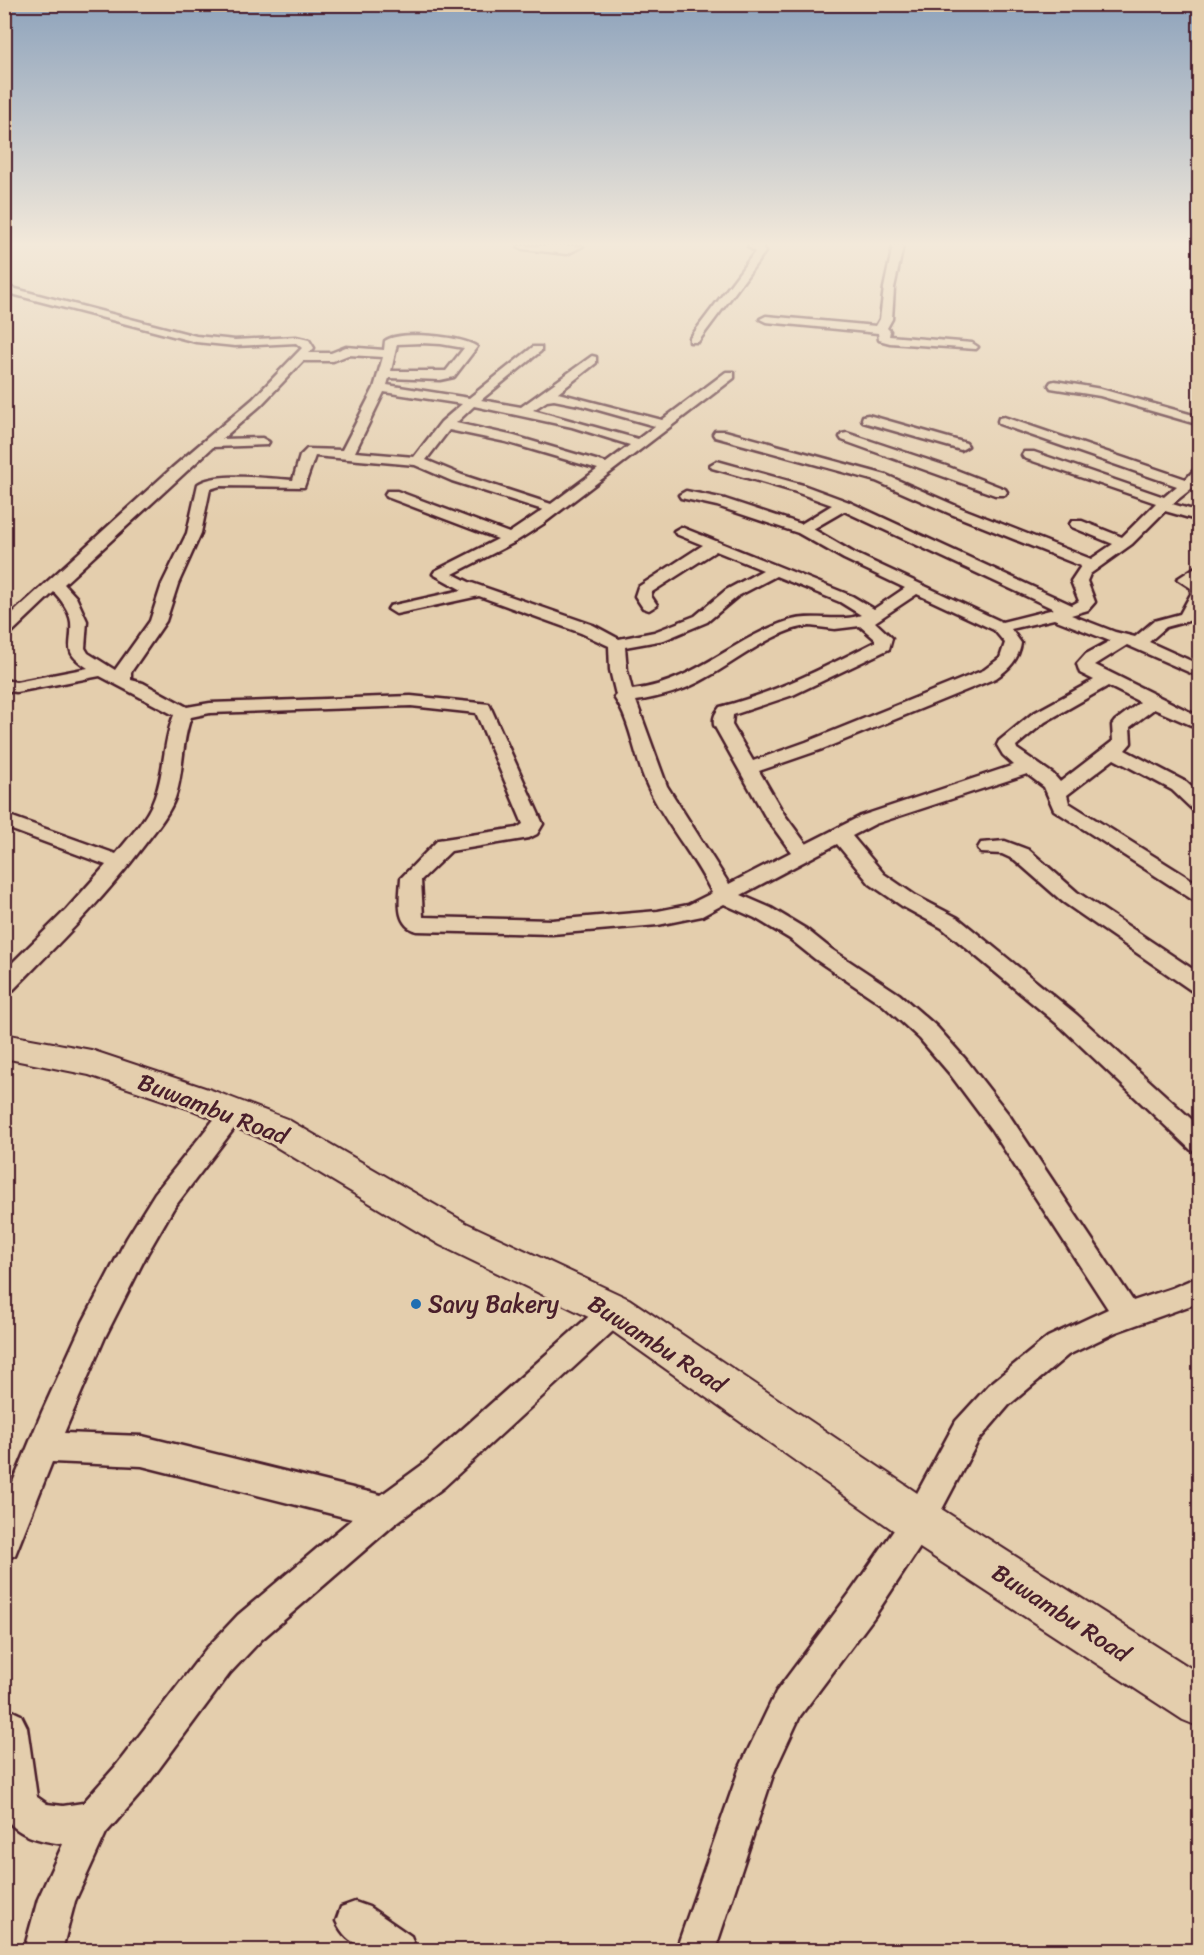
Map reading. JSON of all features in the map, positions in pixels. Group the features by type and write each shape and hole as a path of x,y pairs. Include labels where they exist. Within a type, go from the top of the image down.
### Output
{"street":[{"path":"4,630 177,471 257,402 309,348 305,342 296,340 236,343 189,337"},
{"path":"883,337 890,340 972,347"},
{"path":"347,454 380,388 384,374 390,354 391,341 450,340 471,347 450,374 440,376 384,374"},
{"path":"418,461 446,425 537,349"},
{"path":"301,357 333,357 346,351 390,354"},
{"path":"523,412 592,360"},
{"path":"730,375 610,468 510,539 441,574 480,591 587,628 617,644 684,627 701,619 732,593 773,571"},
{"path":"1055,385 1101,393 1200,421"},
{"path":"380,388 473,401 611,433 640,444"},
{"path":"547,396 614,410 665,425"},
{"path":"818,460 884,407"},
{"path":"868,419 962,446"},
{"path":"1004,421 1043,432 1188,485"},
{"path":"446,425 610,468"},
{"path":"720,434 881,478 1093,565"},
{"path":"848,437 1000,492"},
{"path":"211,443 262,442"},
{"path":"123,683 122,672 158,621 170,584 189,546 203,487 209,483 299,484 308,454 320,452 347,454 418,461 457,478 553,509"},
{"path":"1029,456 1200,517"},
{"path":"717,465 798,488 844,505 1063,612 1199,671"},
{"path":"1000,627 1082,607 1087,602 1079,581 1084,571 1124,543 1200,472"},
{"path":"392,495 510,539"},
{"path":"686,495 720,502 803,530 849,556 1000,627 1013,643 1012,653 1006,663 990,674 813,746 747,769"},
{"path":"803,530 815,520 844,505"},
{"path":"1077,524 1124,543"},
{"path":"681,531 773,571 846,599 869,619 884,638 883,645 810,680 740,708 726,711 722,718 723,725 775,816 802,852"},
{"path":"650,605 643,596 644,590 714,545"},
{"path":"1200,569 1185,579 1199,586 1199,594 1186,617 1160,624 1130,642 1092,658 1086,664 1086,669 1105,676 1106,680 1200,724"},
{"path":"55,584 68,597 79,621 77,648 81,656 123,683 137,687 184,713 210,708 403,701 483,708 533,824 530,830 522,834 446,844 411,878 412,922 417,924 552,927 600,924 694,911 725,897 802,852 868,820 901,807 1028,768"},
{"path":"623,698 652,693 685,683 749,645 793,624 810,620 834,624 855,624 869,619 916,586"},
{"path":"396,609 480,591"},
{"path":"617,644 616,657 623,698 643,742 658,789 685,833 705,859 725,897 750,906 798,934 820,952 876,989 911,1016 932,1037 978,1090 1008,1132 1073,1229 1127,1316"},
{"path":"4,685 16,687 104,670"},
{"path":"1106,680 1029,725 1010,740 1006,745 1008,750 1028,768 1051,782 1062,806 1200,895"},
{"path":"403,701 410,720"},
{"path":"1056,794 1087,773 1122,743 1121,725 1152,702"},
{"path":"4,985 69,921 120,863 160,809 171,779 177,727 184,713"},
{"path":"1112,751 1179,786 1200,806"},
{"path":"4,820 120,863"},
{"path":"839,834 877,879 909,901 950,923 1069,1021 1200,1143"},
{"path":"988,848 1005,847 1022,855 1070,897 1200,985"},
{"name":"Buwambu Road","path":"4,1046 91,1063 202,1100 275,1129 453,1234 615,1311 918,1521 1200,1703"},
{"path":"4,1544 93,1330 137,1246 164,1201 233,1114"},
{"path":"696,1950 758,1767 788,1704 862,1605 918,1521 967,1431 999,1395 1058,1346 1108,1322 1180,1298 1200,1288"},
{"path":"43,1950 57,1899 93,1820 128,1780 212,1669 250,1627 385,1512 433,1476 615,1311"},
{"path":"44,1447 142,1451 385,1512"},
{"path":"4,1724 9,1727 20,1807 40,1822 63,1825 93,1820"},
{"path":"355,1921 397,1950"}],"place":[{"name":"Savy Bakery","path":"416,1304"}]}
